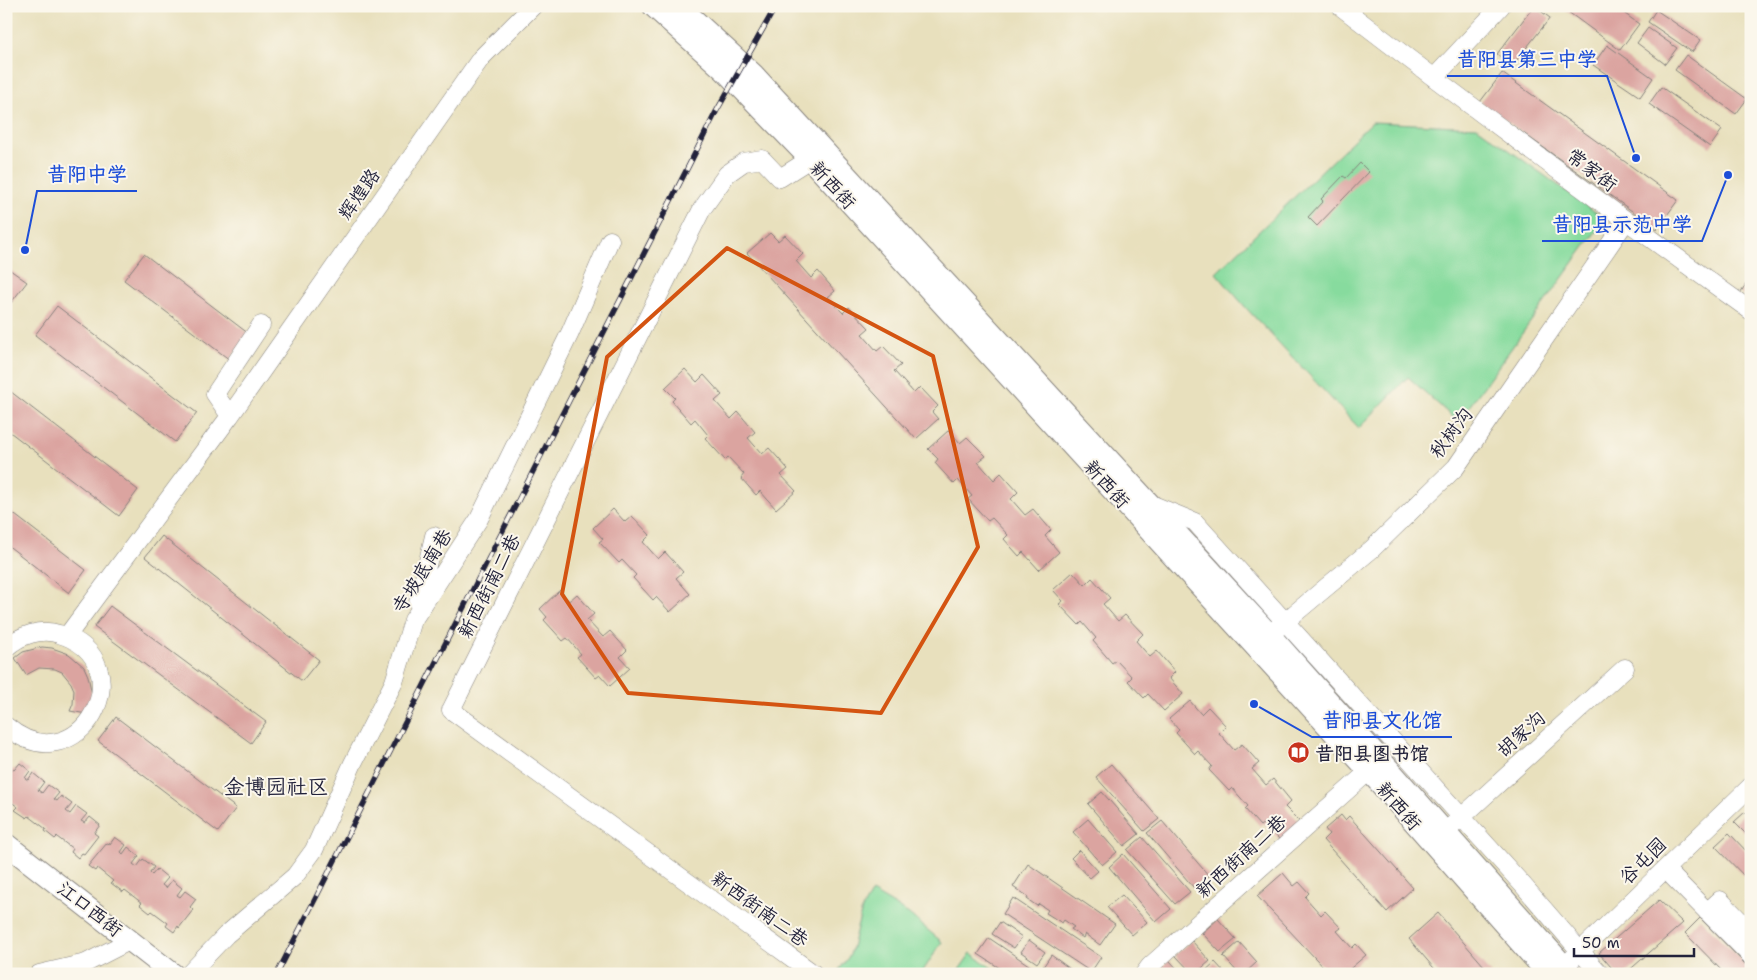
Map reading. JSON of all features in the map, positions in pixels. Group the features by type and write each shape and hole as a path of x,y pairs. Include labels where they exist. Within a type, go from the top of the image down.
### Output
{"main road":[{"name":"新西街","path":"653,6 726,71 810,159 1552,971"},
{"name":"新西街","path":"679,6 754,75 1149,503 1277,629 1445,832 1552,971"},
{"name":"江口西街","path":"6,844 174,974"}],"street":[{"name":"辉煌路","path":"67,636 230,416 481,58 533,6"},
{"name":"常家街","path":"1340,6 1626,221 1751,311"},
{"path":"1434,78 1501,6"},
{"name":"新西街南二巷","path":"810,159 780,178 762,158 744,162 727,174 702,209 451,710 814,974"},
{"name":"秋树沟","path":"1277,629 1372,548 1456,467 1626,221"},
{"name":"寺坡底南巷","path":"189,974 226,935 295,876 314,850 353,763 394,682 413,620 479,519 570,333 610,240"},
{"path":"230,416 215,394 261,325"},
{"path":"413,620 423,589 434,536"},
{"path":"1277,629 1461,817 1600,974"},
{"path":"6,648 32,633 55,632 78,641 94,659 99,670 101,694 93,716 77,733 58,741 42,742 26,738 6,726"},
{"name":"胡家沟","path":"1445,832 1625,668"},
{"name":"新西街南二巷","path":"1144,974 1150,966 1369,771"},
{"name":"谷屯园","path":"1552,971 1580,951 1751,786"},
{"path":"1665,868 1751,956"},
{"path":"1707,912 1720,900 1751,932"},
{"path":"40,974 86,963 131,940"}],"highlighted area":[{"path":"727,248 933,356 978,547 881,713 628,693 562,594 607,357"}],"green space":[{"path":"1372,122 1477,127 1605,219 1458,422 1408,377 1359,428 1247,309 1216,273"},
{"path":"872,892 909,914 942,942 921,974 836,974 850,955 862,909"},
{"path":"971,953 1000,974 956,974"}],"building":[{"path":"1534,6 1550,18 1512,66 1497,54"},
{"path":"1560,6 1614,6 1639,24 1620,50"},
{"path":"1656,10 1700,40 1692,52 1648,22"},
{"path":"1648,28 1677,48 1665,64 1637,43"},
{"path":"1607,45 1653,78 1640,97 1593,65"},
{"path":"1686,55 1747,99 1736,114 1675,70"},
{"path":"1502,73 1678,200 1657,229 1480,102"},
{"path":"1661,87 1722,130 1710,147 1649,104"},
{"path":"1360,163 1369,172 1317,226 1308,217 1323,201 1321,199 1343,176 1346,178"},
{"path":"770,233 778,241 785,235 803,254 796,261 811,278 818,271 835,291 828,297 843,313 849,307 869,328 862,334 877,351 883,346 901,365 894,371 914,393 920,387 938,406 932,412 938,419 916,439 747,253"},
{"path":"144,254 249,334 230,360 124,280"},
{"path":"6,267 27,282 6,309"},
{"path":"1751,277 1751,301 1740,293"},
{"path":"57,306 197,413 175,442 35,335"},
{"path":"685,369 697,382 704,375 722,395 715,401 731,419 738,412 755,432 748,438 762,454 769,448 788,469 781,475 796,491 776,509 760,491 756,495 741,478 744,474 728,457 725,460 705,438 708,435 695,419 691,423 672,401 675,398 665,388"},
{"path":"6,388 138,490 119,516 6,429"},
{"path":"949,430 960,443 967,437 986,456 978,462 994,480 1001,473 1018,492 1011,499 1025,515 1033,509 1051,530 1045,536 1059,552 1039,570 1023,552 1019,556 1004,539 1008,535 992,518 988,521 968,499 972,496 958,480 954,484 935,463 938,459 928,449"},
{"path":"6,508 86,570 69,593 6,544"},
{"path":"613,509 625,522 632,516 650,535 643,542 658,559 665,552 683,572 676,578 690,594 670,612 656,597 653,600 633,578 636,575 622,560 619,563 599,542 603,539 593,528"},
{"path":"162,536 319,660 302,681 145,557"},
{"path":"1073,572 1085,585 1092,578 1110,598 1103,604 1118,621 1125,615 1143,634 1136,641 1150,657 1157,651 1175,672 1169,678 1183,694 1164,711 1148,694 1144,698 1128,681 1132,677 1116,660 1112,663 1093,641 1096,638 1082,622 1079,625 1059,604 1063,601 1053,590"},
{"path":"560,590 569,601 577,594 594,614 587,620 603,637 610,631 627,650 620,657 630,668 610,686 600,675 596,678 577,657 581,654 567,638 563,641 544,620 547,617 540,609"},
{"path":"110,606 266,722 251,743 94,627"},
{"path":"42,647 52,648 69,654 84,667 92,695 87,714 70,711 73,704 74,690 62,672 55,669 39,668 26,675 15,658 23,652"},
{"path":"1190,701 1201,714 1208,707 1226,726 1219,733 1234,750 1242,744 1259,763 1252,769 1266,785 1273,779 1291,801 1285,807 1300,822 1280,840 1264,823 1260,826 1245,809 1248,806 1232,788 1229,791 1209,770 1212,766 1198,751 1195,754 1176,733 1179,730 1169,719"},
{"path":"116,717 236,808 218,832 98,741"},
{"path":"20,763 30,771 25,778 28,780 33,773 44,782 38,790 42,793 48,785 59,793 54,799 57,801 61,796 72,804 66,811 70,814 76,806 87,814 81,821 85,823 90,817 100,825 94,833 98,836 84,854 82,853 78,858 71,852 73,849 57,837 55,839 45,831 46,829 29,816 27,818 15,810 18,807 6,798 6,776"},
{"path":"1111,764 1159,819 1144,831 1096,777"},
{"path":"1102,792 1139,834 1124,846 1088,804"},
{"path":"1745,812 1751,818 1751,839 1734,822"},
{"path":"1341,815 1345,820 1349,816 1413,888 1387,912 1323,840 1329,834 1325,829"},
{"path":"1088,819 1117,852 1102,865 1073,832"},
{"path":"1162,821 1209,876 1194,888 1147,833"},
{"path":"1729,833 1751,856 1751,883 1715,846"},
{"path":"115,837 126,845 121,852 123,854 128,847 139,856 133,864 137,867 143,859 154,867 150,873 152,875 157,869 168,878 162,885 166,888 172,880 182,888 177,895 180,897 185,891 196,899 190,907 193,910 174,932 166,926 168,923 152,911 150,913 140,905 142,903 125,890 123,892 111,883 113,881 97,868 95,871 88,866 107,843 110,844"},
{"path":"1142,837 1190,892 1175,904 1127,850"},
{"path":"1079,850 1098,871 1090,878 1071,858"},
{"path":"1123,854 1171,909 1156,922 1109,867"},
{"path":"1028,864 1115,924 1100,945 1085,934 1083,938 1071,929 1074,927 1064,920 1062,923 1046,913 1048,910 1039,904 1037,906 1013,887"},
{"path":"1283,873 1294,886 1299,882 1309,893 1305,897 1321,915 1325,911 1341,928 1337,931 1352,948 1356,944 1366,955 1344,974 1330,974 1257,896"},
{"path":"1122,895 1147,922 1132,935 1107,907"},
{"path":"1013,898 1101,957 1091,972 1003,914"},
{"path":"1659,900 1683,923 1625,974 1617,974 1599,953"},
{"path":"1438,913 1491,974 1439,974 1409,939"},
{"path":"1700,918 1751,970 1751,974 1725,974 1685,933"},
{"path":"1218,919 1236,939 1220,952 1202,933"},
{"path":"1000,922 1022,937 1014,948 992,934"},
{"path":"989,938 1042,974 1009,974 978,954"},
{"path":"1029,940 1045,952 1037,963 1021,952"},
{"path":"1192,941 1210,961 1195,974 1175,955"},
{"path":"1239,942 1257,962 1244,974 1239,974 1223,956"},
{"path":"1051,955 1077,974 1053,974 1043,967"},
{"path":"1169,960 1182,974 1154,974"},
{"path":"1215,962 1226,974 1202,974"}],"railway":[{"path":"277,974 716,112 776,6"}],"place":[{"name":"昔阳县第三中学","path":"1636,158"},
{"name":"昔阳县示范中学","path":"1728,175"},
{"name":"昔阳中学","path":"25,250"},
{"name":"昔阳县文化馆","path":"1254,704"},
{"name":"昔阳县图书馆","path":"1299,753"}],"district":[{"name":"金博园社区","path":"276,787"}]}
